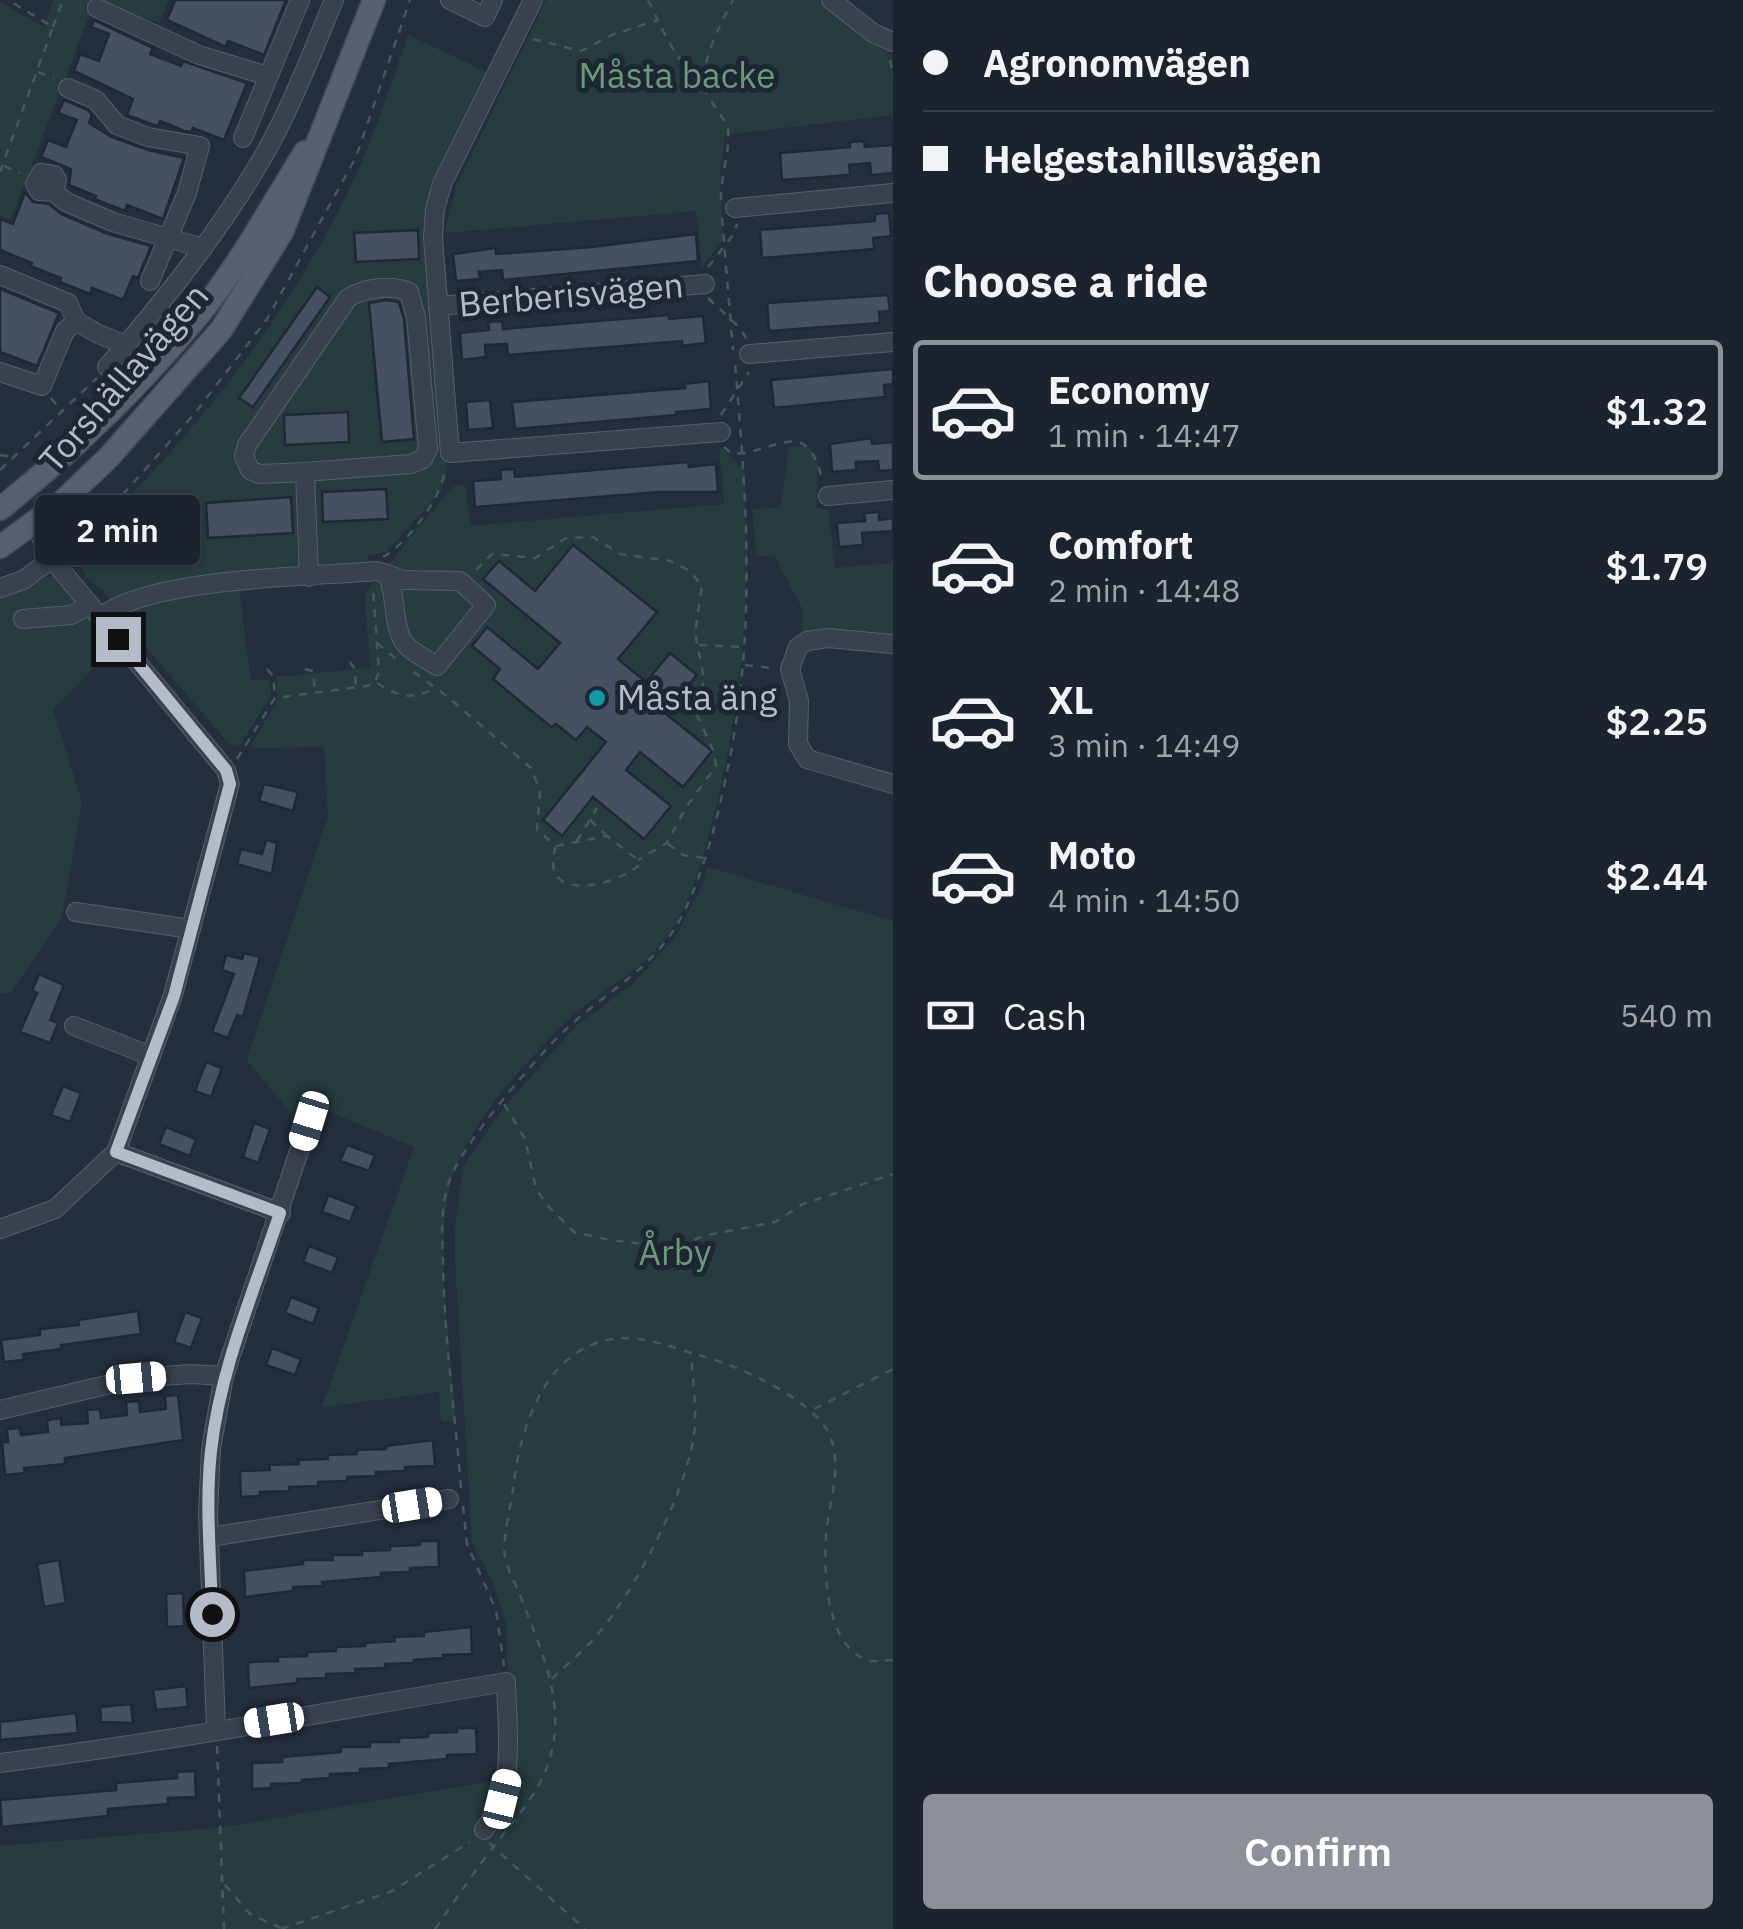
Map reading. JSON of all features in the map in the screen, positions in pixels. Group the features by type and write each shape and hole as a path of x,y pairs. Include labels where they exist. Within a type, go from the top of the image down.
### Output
{"main road":[{"name":"Torshällavägen","path":"0,547 63,501 109,457 221,330 282,232 374,0"},
{"name":"Torshällavägen","path":"6,504 87,436 197,317 264,224 323,124"},
{"path":"6,504 34,524"}],"street":[{"path":"107,367 261,160 297,89 321,20 334,0"},
{"path":"450,0 485,17 494,0"},
{"path":"532,0 442,184 433,226 450,453 721,432"},
{"path":"831,0 873,33 893,42"},
{"path":"243,138 298,5 321,20"},
{"path":"97,8 199,55 268,76"},
{"path":"68,88 96,100 117,125 148,137 200,146 187,193 150,281"},
{"path":"36,180 38,191 54,192 66,202 113,222 199,247"},
{"path":"735,208 893,193"},
{"path":"0,274 68,304 76,320 126,345"},
{"name":"Berberisvägen","path":"438,306 705,284"},
{"path":"401,288 410,292 416,316 428,449 423,459 411,464 305,472 259,474 250,470 244,456 247,445 348,298 360,291 401,288"},
{"path":"0,372 42,386 65,331 76,320"},
{"path":"749,354 893,342"},
{"path":"305,472 309,577"},
{"path":"828,496 893,490"},
{"path":"0,1229 55,1208 116,1152 174,996 230,784 226,770 52,559 34,524"},
{"path":"0,588 23,580 52,559"},
{"path":"23,619 95,611 129,599 186,588 380,573 403,580 445,579 466,584 486,605 437,666 405,644 400,635 394,587 380,573"},
{"path":"893,644 816,638 798,647 790,669 800,702 798,744 807,760 893,784"},
{"path":"76,912 191,929"},
{"path":"74,1026 151,1056"},
{"path":"216,1729 211,1448 224,1376 309,1121"},
{"path":"116,1152 280,1213"},
{"path":"0,1410 136,1378 224,1376"},
{"path":"210,1538 448,1499"},
{"path":"0,1763 130,1747 216,1729 506,1682 508,1778 502,1799 482,1832"}],"path":[{"path":"8,0 53,27"},
{"path":"0,172 63,0"},
{"path":"379,96 410,0"},
{"path":"648,0 693,73 703,77"},
{"path":"506,1682 496,1610 467,1544 445,1317 442,1248 446,1194 452,1175 503,1102 562,1034 654,957 683,914 705,858 728,770 744,665 748,530 720,181 729,137 725,122 707,94 703,77 717,32 733,0"},
{"path":"526,37 582,51 612,35 658,20"},
{"path":"3,165 36,180"},
{"path":"0,470 107,367"},
{"path":"275,698 370,687 376,682 380,573 372,562 394,550 438,494 450,453"},
{"path":"0,456 14,458"},
{"path":"70,510 89,530"},
{"path":"466,584 492,554 535,558 566,538 593,537 620,554 670,561 690,571 702,586 696,633 704,679 697,716 717,760 667,843 638,860"},
{"path":"377,643 532,768 540,792 537,830 556,846"},
{"path":"698,645 745,646"},
{"path":"350,662 355,669 356,689"},
{"path":"744,665 790,669"},
{"path":"434,688 437,666"},
{"path":"305,669 314,672 316,692"},
{"path":"226,770 234,766 255,725 275,698 273,676 267,670"},
{"path":"376,682 408,696 434,688"},
{"path":"576,842 597,808"},
{"path":"589,820 638,860"},
{"path":"556,846 607,836"},
{"path":"667,843 684,855 705,858"},
{"path":"556,846 553,870 560,881 569,884 615,882 638,866 638,860"},
{"path":"503,1102 520,1130 536,1188 548,1206 574,1232 610,1240 662,1246 686,1244 703,1236 776,1222 803,1204 893,1174"},
{"path":"436,1929 528,1803 553,1750 556,1722 552,1679 505,1556 516,1465 528,1416 547,1381 570,1357 602,1343 637,1339 731,1364 812,1410 830,1435 836,1465 827,1530 827,1586 833,1622 850,1648 870,1660 893,1660"},
{"path":"552,1679 591,1641 617,1608 654,1543 684,1477 694,1436 691,1353"},
{"path":"812,1410 893,1369"},
{"path":"216,1729 224,1929"},
{"path":"224,1881 250,1914 281,1929 392,1891 456,1853 482,1832 585,1929"}],"green space":[{"path":"53,0 169,0 159,23 108,5 92,8 11,220 0,216 0,2 44,27"},
{"name":"Måsta backe","path":"546,0 821,0 865,36 883,44 893,57 893,115 725,135 720,177 723,240 702,268 696,211 444,233 456,187"},
{"path":"408,35 487,72 439,168 429,218 447,475 440,492 386,552 368,556 365,565 237,575 251,681 270,679 271,695 241,744 231,746 124,622 106,594 85,575 76,556 79,548 205,412 279,312 341,205 373,135"},
{"path":"719,446 744,470 746,601 724,772 691,892 658,947 579,1011 512,1079 479,1124 454,1171 443,1250 456,1421 441,1421 439,1392 322,1407 414,1147 315,1106 309,1107 302,1127 247,1060 328,817 324,747 254,748 252,744 277,701 276,677 370,668 365,593 452,487 465,484 471,526 724,504"},
{"path":"789,447 810,448 818,462 816,507 829,511 835,568 893,563 893,641 803,645 802,608 775,557 756,555 752,509 780,508"},
{"path":"58,573 115,646 53,709 82,802 62,917 11,992 0,994 0,596"},
{"name":"Årby","path":"707,867 893,921 893,1929 0,1929 0,1846 217,1828 512,1778 506,1623 492,1581 472,1543 455,1261 463,1166 506,1105 575,1027 635,982 674,938 702,886"}],"building":[{"path":"175,0 286,0 264,55 228,41 226,47 167,20"},
{"path":"94,20 153,48 150,54 247,83 224,140 193,128 191,132 184,131 160,121 158,126 127,115 133,99 74,71 80,54 99,61 109,34 91,27"},
{"path":"64,100 88,110 92,115 89,123 112,137 184,158 163,219 127,205 125,211 94,199 96,196 69,185 71,169 41,157 48,140 66,147 77,120 58,113"},
{"path":"864,141 865,147 893,145 893,173 871,175 870,163 849,165 850,175 782,180 780,153 850,147 850,142"},
{"path":"25,192 33,202 49,204 61,214 108,234 151,246 138,278 133,276 123,300 92,288 90,294 60,282 61,278 0,250 0,219 13,224"},
{"path":"889,213 891,236 873,238 874,249 762,258 760,230 875,221 875,214"},
{"path":"418,230 419,259 356,262 354,233"},
{"path":"696,234 698,261 503,280 502,270 479,272 480,279 456,281 453,254 496,248 496,254 592,247"},
{"path":"317,287 330,297 253,407 239,398"},
{"path":"0,289 59,313 37,366 0,352"},
{"path":"888,295 890,311 879,312 880,323 769,331 767,303"},
{"path":"399,302 404,319 414,439 382,442 369,303"},
{"path":"669,315 669,319 703,316 706,343 682,346 682,341 508,355 507,344 485,345 486,357 462,360 460,333 489,330 488,322 502,321 503,329"},
{"path":"893,369 893,384 884,385 885,397 774,408 771,380"},
{"path":"709,381 711,409 515,429 512,402 685,388 684,384"},
{"path":"490,400 493,428 468,430 466,402"},
{"path":"348,412 349,442 285,445 284,415"},
{"path":"872,438 872,444 893,442 893,470 879,471 878,461 856,462 856,470 832,472 830,444"},
{"path":"688,462 689,467 716,464 718,492 659,492 475,507 473,481 501,479 500,470 514,469 515,477"},
{"path":"386,489 388,519 323,522 322,492"},
{"path":"291,497 293,533 208,538 206,503"},
{"path":"879,512 879,520 893,518 893,531 862,533 863,545 839,547 837,523 865,521 864,513"},
{"name":"Måsta äng","path":"573,545 657,612 618,659 646,682 670,653 697,675 665,713 712,751 683,787 640,752 626,770 671,806 644,839 593,797 562,836 543,820 606,742 587,727 576,740 556,724 551,727 493,679 500,669 472,646 487,627 538,669 560,643 483,579 499,561 535,591"},
{"path":"264,784 298,792 293,811 259,801"},
{"path":"266,840 277,843 272,874 237,864 241,849 262,854"},
{"path":"244,953 260,957 243,1017 237,1015 228,1038 212,1032 234,974 222,970 226,955 242,959"},
{"path":"39,974 64,985 50,1020 58,1023 50,1043 20,1032 37,993 32,991"},
{"path":"206,1062 222,1068 211,1097 195,1091"},
{"path":"63,1086 81,1093 70,1122 51,1115"},
{"path":"254,1123 270,1129 258,1163 243,1157"},
{"path":"166,1127 196,1139 190,1156 159,1144"},
{"path":"347,1145 375,1155 369,1171 340,1161"},
{"path":"328,1195 356,1206 350,1222 322,1212"},
{"path":"309,1246 338,1257 332,1273 303,1262"},
{"path":"291,1297 319,1308 313,1324 285,1313"},
{"path":"138,1311 141,1334 61,1345 61,1349 23,1354 24,1360 4,1362 1,1340 40,1335 40,1329 79,1325 78,1320"},
{"path":"185,1312 202,1318 191,1348 174,1342"},
{"path":"272,1348 301,1359 295,1375 266,1365"},
{"path":"178,1395 183,1440 65,1458 65,1464 24,1468 25,1473 5,1475 2,1442 8,1442 7,1429 20,1428 21,1435 48,1432 47,1420 61,1418 61,1425 88,1423 87,1410 100,1409 101,1418 127,1415 126,1402 139,1401 140,1412 166,1409 165,1396"},
{"path":"433,1440 435,1466 405,1467 405,1471 376,1472 376,1476 347,1477 347,1481 318,1482 318,1486 289,1487 289,1491 241,1497 240,1471 270,1470 269,1465 299,1464 298,1460 328,1459 327,1455 357,1454 357,1450"},
{"path":"420,1541 438,1541 439,1567 410,1568 410,1572 381,1573 381,1577 322,1582 323,1586 293,1587 293,1591 245,1597 244,1571 303,1564 303,1560 333,1560 332,1555 362,1555 362,1551 390,1550 390,1546 420,1545"},
{"path":"59,1560 66,1603 44,1607 37,1564"},
{"path":"183,1593 184,1626 167,1627 166,1594"},
{"path":"471,1627 472,1654 443,1655 414,1663 385,1664 385,1668 355,1669 356,1673 326,1674 326,1678 249,1688 248,1662 278,1661 277,1657 307,1656 307,1652 336,1651 336,1647 365,1646 395,1641 394,1637"},
{"path":"186,1686 188,1707 156,1710 153,1690"},
{"path":"131,1704 133,1723 101,1722 100,1707"},
{"path":"76,1713 78,1733 0,1740 0,1722"},
{"path":"457,1728 476,1728 477,1754 389,1764 389,1768 360,1769 360,1773 330,1774 330,1778 252,1789 252,1763 341,1752 341,1747 370,1747 370,1742 399,1742 399,1738 428,1737 428,1733 457,1732"},
{"path":"195,1771 196,1797 168,1798 168,1804 108,1809 108,1816 2,1827 0,1800 116,1790 116,1783 177,1778 177,1772"}],"place":[{"name":"Måsta äng","path":"597,698"}],"route":[{"path":"118,639 226,770 230,784 174,996 116,1152 280,1213 224,1376 211,1448 208,1514 212,1614"}]}
